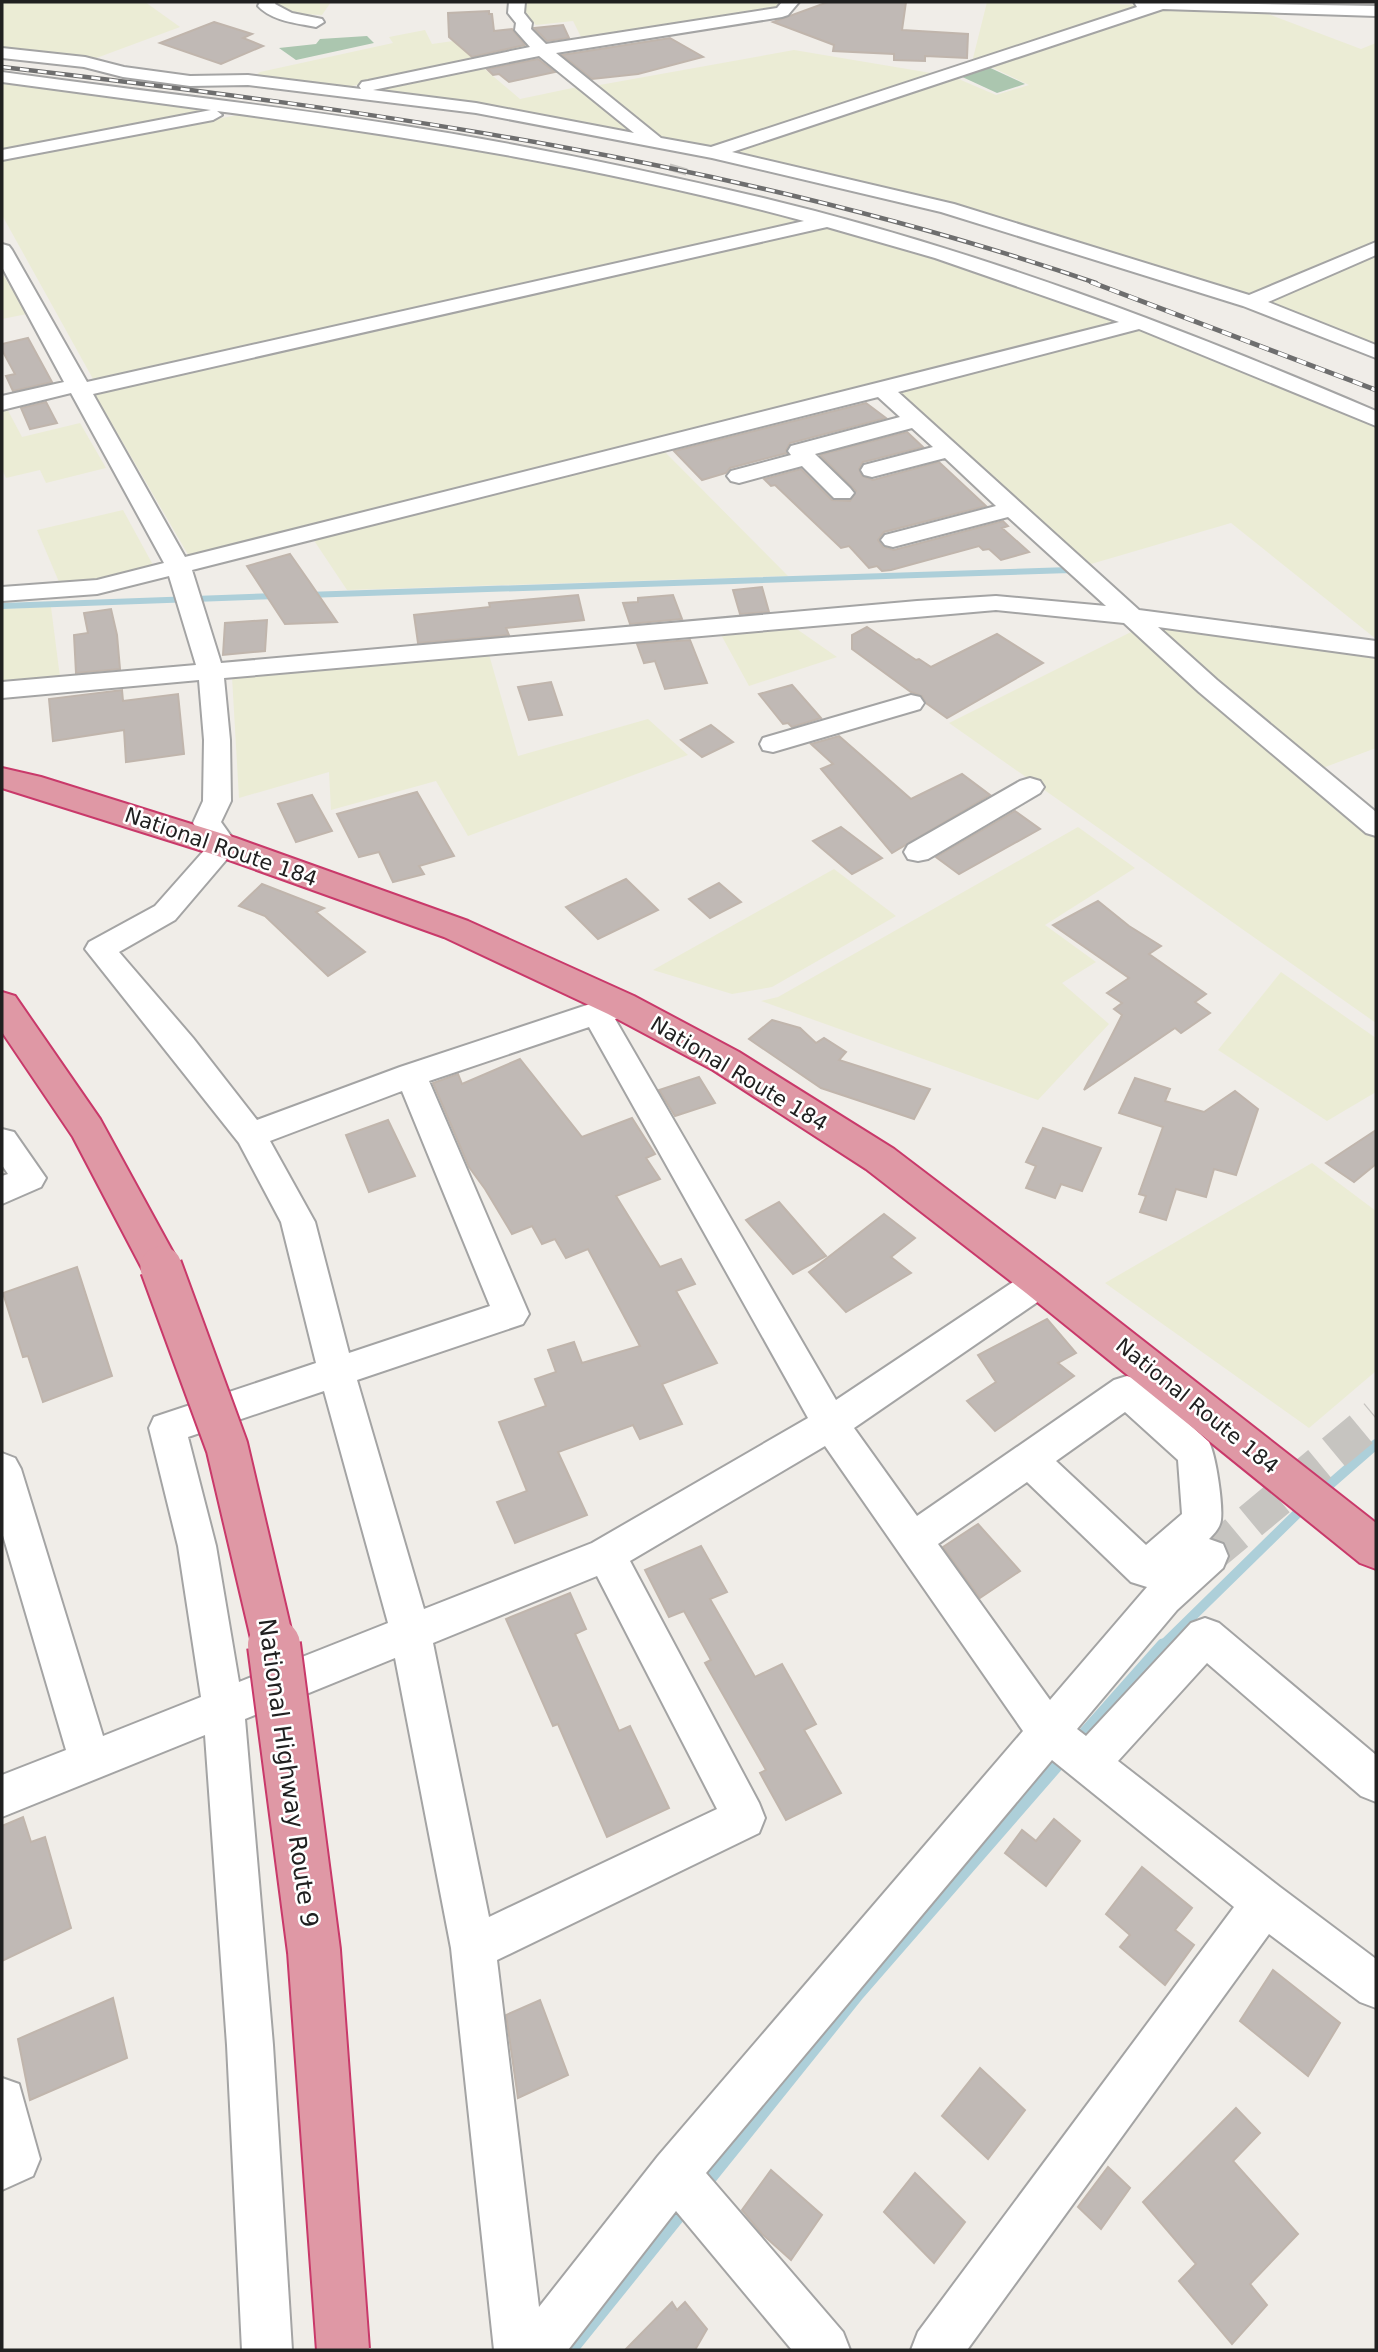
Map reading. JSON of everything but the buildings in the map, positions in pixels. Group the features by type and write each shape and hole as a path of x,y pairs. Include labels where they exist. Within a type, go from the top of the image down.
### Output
{"highway":[{"name":"National Route 184","path":"2,778 30,784 224,846 456,929 609,1009 726,1061 880,1159 1040,1282 1376,1549"},
{"name":"National Highway Route 9","path":"2,1005 87,1129 161,1267 227,1447 277,1659 314,1951 343,2350"}],"street":[{"path":"268,2 266,6 288,17 316,22"},
{"path":"517,2 516,13 524,23 523,30 542,50 656,142 678,167"},
{"path":"338,92 542,50 782,12 791,2"},
{"path":"1110,2 1376,10"},
{"path":"678,167 712,153 1161,4"},
{"path":"2,53 85,62 123,72 190,81 248,80 476,108 656,142"},
{"path":"2,77 678,167 829,221 988,268 1143,322 1258,367 1376,419"},
{"path":"2,155 241,110"},
{"path":"712,153 947,208 1250,302 1376,352"},
{"path":"2,402 80,388 829,221"},
{"path":"1250,302 1376,248"},
{"path":"2,250 179,568 211,673 218,740 217,801 207,822 224,846 165,913 100,949 182,1046 251,1135 298,1222 336,1370 411,1635 473,1948 519,2350"},
{"path":"2,594 97,587 179,568 1143,322"},
{"path":"881,389 1208,686 1376,827"},
{"path":"842,493 799,451 916,420"},
{"path":"872,470 950,450"},
{"path":"739,476 807,458"},
{"path":"893,540 1014,508"},
{"path":"2,690 996,603 1131,615 1376,649"},
{"path":"773,744 911,703"},
{"path":"918,852 1030,787"},
{"path":"251,1135 411,1074 609,1009 830,1424 1048,1731 1264,1903 1376,1986"},
{"path":"268,2350 250,2045 223,1707 197,1546 167,1428 511,1314 411,1074"},
{"path":"2,1141 29,1178 2,1191"},
{"path":"2,1796 89,1759 411,1635 606,1555 830,1424 1040,1282"},
{"path":"912,1541 1127,1391 1196,1453 1202,1521 1145,1570 1029,1460"},
{"path":"2,1469 89,1759"},
{"path":"473,1948 744,1818 606,1555"},
{"path":"537,2350 675,2173 1048,1731 1163,1597 1209,1556"},
{"path":"1088,1763 1205,1636 1376,1782"},
{"path":"936,2350 1264,1903"},
{"path":"2,2101 16,2159 2,2166"},
{"path":"675,2173 808,2344"}],"green space":[{"path":"2,2 145,2 180,27 91,60 2,50"},
{"path":"275,2 331,2 322,15 299,14"},
{"path":"526,2 786,2 780,8 583,41 573,21 536,25 525,15"},
{"path":"987,2 1038,2 1148,5 972,62"},
{"path":"1168,6 1260,11 1361,49 1376,43 1376,242 1249,296 724,152 954,77 996,95 1029,85 987,65"},
{"path":"425,30 432,44 517,32 531,50 337,89 255,76 260,72 393,43 389,37"},
{"path":"367,36 374,43 296,60 279,48 316,44 320,39"},
{"path":"794,50 937,74 720,147 706,148 658,137 594,86"},
{"path":"984,65 1025,84 997,93 958,75"},
{"path":"481,66 520,99 582,86 645,135 360,90"},
{"path":"2,82 218,110 2,150"},
{"path":"243,114 348,127 594,171 810,220 93,379 2,215 2,160"},
{"path":"827,226 969,266 1127,321 190,558 94,393"},
{"path":"1376,252 1376,346 1263,301"},
{"path":"2,273 27,314 2,319"},
{"path":"1143,328 1272,379 1376,425 1376,639 1231,523 1091,564 893,390"},
{"path":"5,405 22,437 80,423 106,468 46,483 40,470 6,478 2,469 2,406"},
{"path":"663,450 788,576 347,590 313,539"},
{"path":"123,510 153,565 94,580 59,582 37,530"},
{"path":"51,607 60,677 2,682 2,609"},
{"path":"791,625 837,657 749,686 719,631"},
{"path":"1150,625 1376,652 1376,748 1320,769"},
{"path":"1135,630 1204,693 1376,838 1376,1023 949,723"},
{"path":"488,651 518,756 648,719 688,755 468,836 436,781 331,810 329,772 239,798 232,677"},
{"path":"1078,827 1135,868 1045,925 1096,962 1062,983 1109,1024 1038,1100 761,1001 778,997"},
{"path":"834,869 896,916 772,987 732,994 653,970"},
{"path":"1281,972 1376,1038 1376,1092 1327,1121 1218,1050"},
{"path":"1312,1163 1376,1211 1376,1371 1309,1428 1105,1283"}],"waterway":[{"path":"306,595 1070,570 1076,575"},
{"path":"2,606 277,596"},
{"path":"1319,1494 1376,1444"},
{"path":"1163,1645 1307,1504"},
{"path":"1077,1742 1163,1645"},
{"path":"703,2187 858,1994 1065,1756"},
{"path":"571,2350 687,2206"}],"tunnel":[{"path":"677,173 679,166"},
{"path":"1209,1556 1376,1417"}],"railway":[{"path":"2,67 417,122 692,173 828,204 963,241 1096,283"},
{"path":"1091,282 1376,390"}]}
